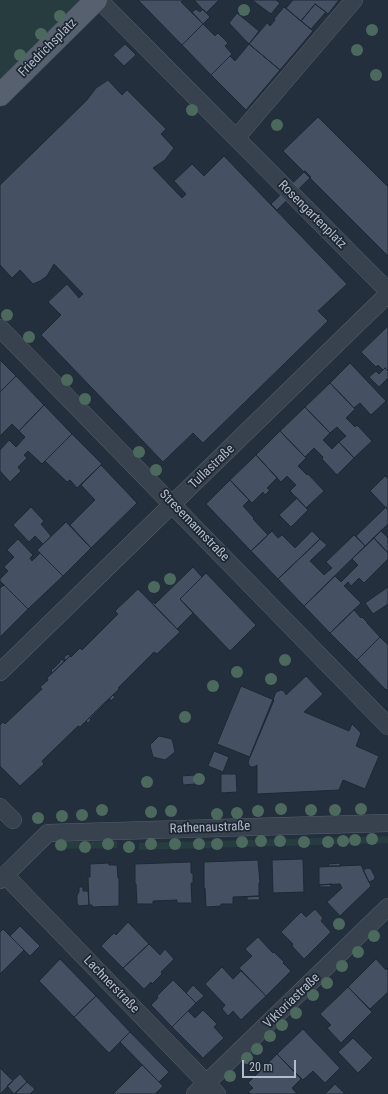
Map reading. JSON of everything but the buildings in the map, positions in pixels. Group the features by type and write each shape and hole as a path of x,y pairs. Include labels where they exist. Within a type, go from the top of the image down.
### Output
{"main road":[{"name":"Friedrichsplatz","path":"0,95 96,0"}],"street":[{"name":"Rosengartenplatz","path":"99,0 388,293"},
{"path":"236,138 354,0"},
{"name":"Tullastraße","path":"0,672 388,293"},
{"name":"Stresemannstraße","path":"0,328 388,726"},
{"path":"0,807 13,820"},
{"name":"Rathenaustraße","path":"2,878 48,833 388,823"},
{"name":"Lachnerstraße","path":"2,878 206,1090"},
{"name":"Viktoriastraße","path":"206,1090 388,907"}],"green space":[{"path":"0,0 81,0 0,80"},
{"path":"388,836 388,843 139,850 139,843"},
{"path":"117,841 117,848 62,849 62,842"}]}
